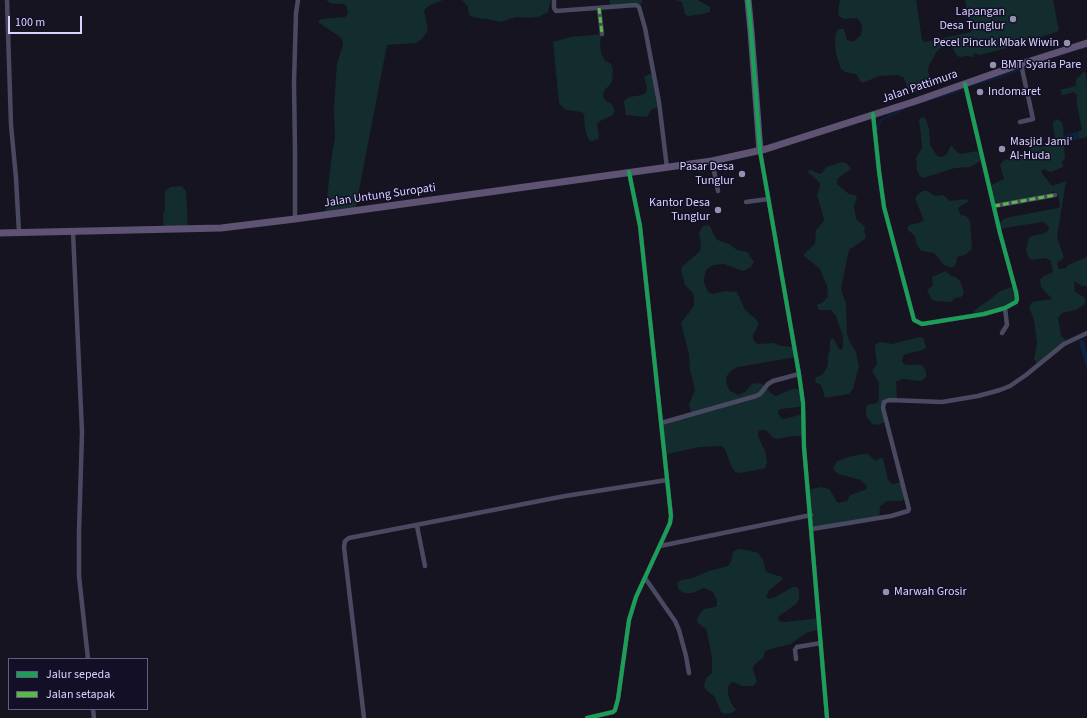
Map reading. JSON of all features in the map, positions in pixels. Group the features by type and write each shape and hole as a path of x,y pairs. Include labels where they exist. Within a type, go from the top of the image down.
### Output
{"main road":[{"name":"Jalan Pattimura","path":"760,151 873,114 966,86 1087,43"},
{"name":"Jalan Untung Suropati","path":"0,233 221,228 667,168 712,161 760,151"}],"street":[{"path":"7,0 11,125 19,233"},
{"path":"295,219 296,151 294,82 296,13 298,0"},
{"path":"554,0 554,8 556,11 636,5 641,11 659,102 667,168"},
{"path":"748,0 760,151 803,403 804,447 811,515 827,718"},
{"path":"599,8 602,34"},
{"path":"1020,122 1033,119 1022,65"},
{"path":"873,114 878,171 884,207 914,320 922,324 984,314 1004,308 1016,302 1017,298 966,86"},
{"path":"712,161 718,191"},
{"path":"587,718 613,712 615,710 618,699 629,620 636,597 670,523 671,516 640,226 629,172"},
{"path":"994,206 1055,194"},
{"path":"746,202 768,198"},
{"path":"73,232 82,424 79,576 88,658"},
{"path":"1002,333 1007,325 1004,308"},
{"path":"812,529 890,516 908,511 909,509 884,408 884,402 889,400 942,402 978,396 1000,390 1010,386 1026,375 1064,344 1087,333"},
{"path":"661,423 756,396 773,381 799,374"},
{"path":"364,718 344,547 345,541 349,538 565,496 667,480"},
{"path":"660,546 811,515"},
{"path":"416,526 425,566"},
{"path":"645,578 675,621 686,656 688,673"},
{"path":"796,659 795,650 797,647 821,643"}],"green space":[{"path":"326,0 443,0 430,5 424,10 428,30 422,39 416,43 387,45 355,211 325,215 335,139 334,108 337,64 343,45 342,39 319,23 319,20 345,17 348,14 346,5 330,3"},
{"path":"462,0 551,0 548,12 538,17 516,17 500,22 470,16 468,6"},
{"path":"610,0 643,0 639,7 610,7"},
{"path":"675,0 698,0 710,7 710,12 688,16 685,14 682,2"},
{"path":"840,0 916,0 922,40 925,42 971,32 965,0 1053,0 1059,31 1014,46 980,55 975,53 973,57 957,56 952,47 947,45 944,46 937,51 929,65 928,71 931,82 930,87 916,92 911,91 907,87 904,78 898,75 879,76 863,83 856,74 845,72 841,69 836,53 835,37 837,31 839,29 844,29 847,40 853,42 861,35 862,25 857,18 845,19 839,16 838,11"},
{"path":"602,34 600,41 601,53 605,61 611,64 613,69 612,82 604,91 603,97 606,101 612,104 615,111 613,115 598,122 598,139 590,141 585,128 584,115 582,112 566,110 559,103 553,42 571,37"},
{"path":"1083,72 1086,73 1087,88 1087,137 1079,139 1077,132 1082,130 1077,105 1077,95 1074,92 1062,95 1060,90 1076,86 1076,79"},
{"path":"649,74 654,75 658,107 651,110 647,117 626,115 624,101 629,97 646,93 647,87 644,77"},
{"path":"924,117 929,129 930,145 937,156 942,157 947,154 951,145 961,154 977,151 981,159 979,162 970,167 955,168 923,178 920,176 917,170 916,158 922,148 919,120"},
{"path":"1057,119 1062,122 1063,126 1065,158 1062,162 1063,167 1051,172 1043,169 1041,172 1052,186 1066,181 1057,237 1064,258 1057,264 1059,269 1066,268 1068,265 1087,257 1087,286 1082,286 1074,281 1075,292 1084,297 1086,302 1076,310 1062,313 1058,318 1061,336 1068,342 1038,365 1034,359 1037,344 1034,320 1029,307 1032,302 1052,299 1041,287 1040,280 1044,276 1053,272 1051,261 1046,258 1032,260 1029,258 1026,250 1029,238 1045,233 1048,231 1049,227 1042,222 999,229 998,225 1004,219 1010,217 1058,208 1060,206 1058,194 1053,191 1049,196 994,206 989,186 1004,179 1000,165 1003,161 1030,152 1030,141 1032,139 1035,140 1041,147 1055,144 1056,141 1053,122"},
{"path":"842,162 846,163 851,169 838,178 837,184 849,194 857,197 854,206 856,219 865,227 864,231 866,235 865,239 850,249 841,289 846,304 847,334 856,352 859,366 853,389 849,394 825,398 820,384 816,383 815,378 823,374 828,365 830,340 834,339 838,348 841,350 843,347 843,337 836,316 831,310 819,310 818,308 817,305 828,297 827,286 820,269 804,256 804,254 815,244 816,230 824,219 817,195 820,183 808,172 811,170 820,174 826,167"},
{"path":"182,186 186,191 188,229 164,230 163,215 165,209 166,190 171,187"},
{"path":"923,191 927,191 935,196 943,195 950,201 967,199 968,201 959,207 958,210 961,215 966,216 970,221 972,249 965,255 957,257 956,264 952,268 944,265 934,253 921,251 916,243 915,236 907,228 909,225 919,223 924,220 915,199 917,195"},
{"path":"703,226 710,226 716,239 729,244 737,250 747,252 754,262 751,267 743,271 724,264 713,265 706,270 704,278 708,292 712,294 725,291 737,292 745,310 756,319 758,323 753,335 753,339 756,343 773,343 782,346 794,347 796,357 738,367 732,370 726,377 727,385 730,391 738,395 745,392 752,384 757,383 762,384 776,396 792,389 801,389 803,403 799,407 781,409 778,413 781,418 784,419 803,414 804,436 792,436 777,439 773,438 766,430 760,430 758,432 758,436 765,451 767,462 765,468 739,473 735,472 731,466 725,449 722,446 699,447 664,455 661,423 691,413 689,404 695,390 690,370 689,354 681,323 694,306 694,296 685,285 681,270 682,267 700,251 701,245 699,232"},
{"path":"946,271 960,281 964,293 961,297 955,298 951,302 934,301 931,299 927,290 933,285 932,277"},
{"path":"1012,287 1015,288 1017,299 1005,308 974,316 974,311 980,306 1000,291"},
{"path":"922,337 926,347 919,351 906,354 903,356 902,362 906,365 921,365 924,367 926,377 921,381 903,379 896,382 897,398 884,402 887,421 878,425 872,424 866,416 866,408 867,405 877,403 879,400 879,383 872,371 877,364 876,344 881,342 893,344"},
{"path":"868,454 875,461 883,458 888,480 892,484 902,482 906,496 902,501 887,501 880,506 879,518 812,529 808,490 821,487 829,489 838,503 847,501 850,495 865,490 867,488 866,485 861,480 838,474 833,469 837,461"},
{"path":"739,549 758,553 763,560 766,572 782,577 782,580 769,590 766,597 769,599 775,597 793,587 797,587 799,590 799,599 796,604 779,616 779,621 785,622 819,618 820,629 806,633 791,644 767,650 764,653 764,657 754,665 753,669 757,682 753,686 742,686 734,682 730,683 728,687 728,694 731,703 736,710 725,714 721,712 714,696 706,690 704,686 706,678 712,673 712,658 706,629 698,623 697,620 698,616 704,609 717,606 717,600 713,592 704,588 692,593 684,593 679,590 677,585 678,582 682,580 728,566 733,552"}],"water":[{"path":"1077,132 1079,139 1065,143 1063,136"},
{"path":"1079,341 1084,341 1087,353 1087,371"}],"waterway":[{"path":"1081,49 1087,47"},
{"path":"923,102 962,90 971,85 997,78 1047,59"},
{"path":"878,130 881,120 904,109"}],"marked path":[{"path":"599,8 602,34"},
{"path":"994,206 1055,195"}],"cycle path":[{"path":"748,0 760,151 803,403 804,447 827,718"},
{"path":"873,114 884,207 914,320 922,324 984,314 1005,308 1016,302 1016,292 1000,233 965,84"},
{"path":"587,718 613,712 615,710 618,699 629,620 636,597 670,523 671,516 640,226 629,172"}],"place":[{"name":"Lapangan Desa Tunglur","path":"1013,19"},
{"name":"Pecel Pincuk Mbak Wiwin","path":"1067,43"},
{"name":"BMT Syaria Pare","path":"993,65"},
{"name":"Indomaret","path":"980,92"},
{"name":"Masjid Jami' Al-Huda","path":"1002,149"},
{"name":"Pasar Desa Tunglur","path":"742,174"},
{"name":"Kantor Desa Tunglur","path":"718,210"},
{"name":"Marwah Grosir","path":"886,592"}]}
